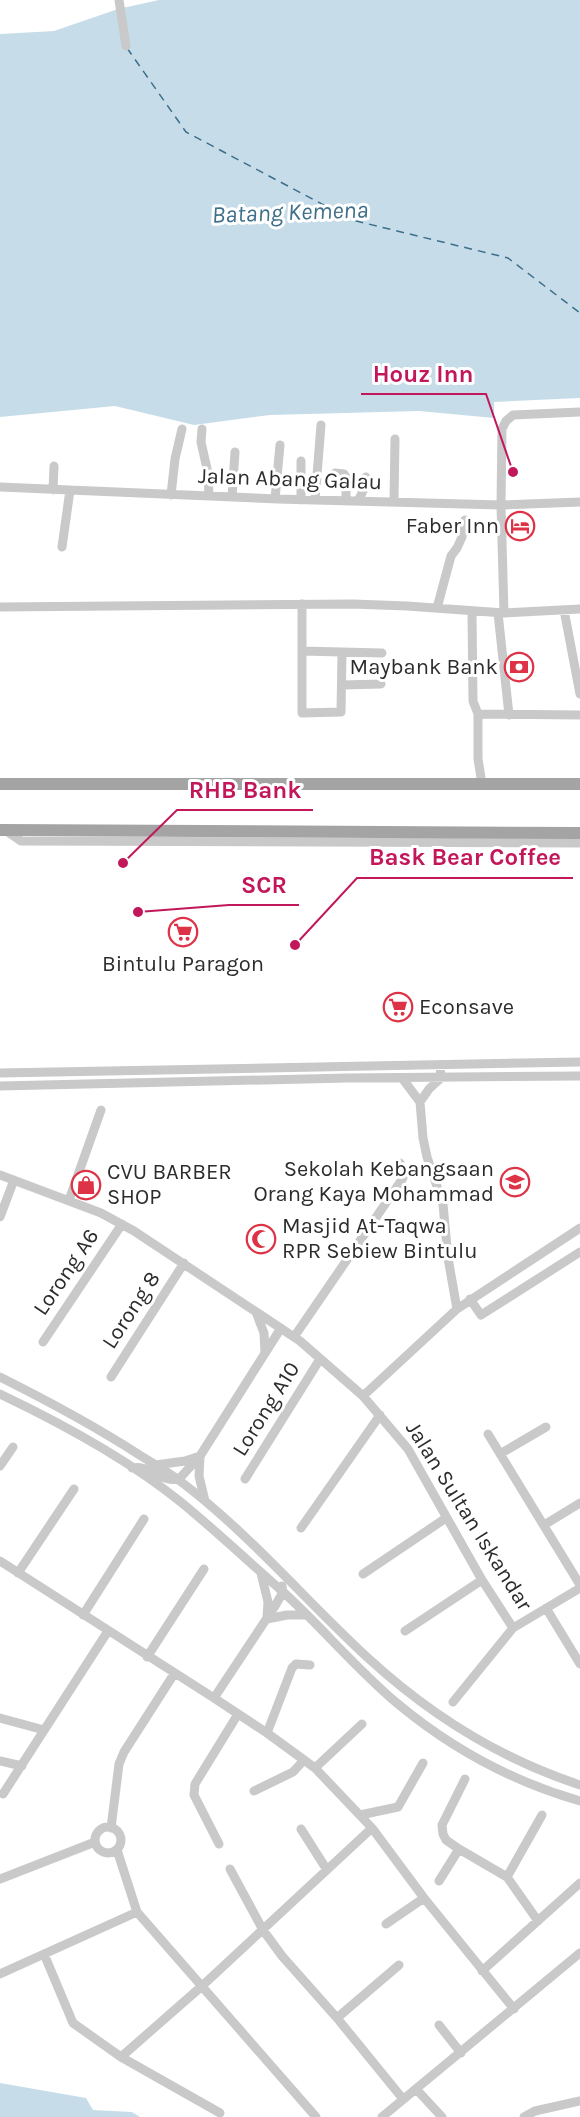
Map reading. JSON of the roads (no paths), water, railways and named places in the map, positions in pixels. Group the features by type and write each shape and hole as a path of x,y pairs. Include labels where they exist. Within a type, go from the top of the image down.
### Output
{"main road":[{"path":"0,784 580,784"},
{"path":"2,830 580,833"}],"street":[{"path":"119,0 126,46"},
{"path":"509,715 501,613 502,429 513,415 580,412"},
{"path":"315,500 321,425"},
{"path":"171,495 171,479 182,429"},
{"path":"202,429 201,446 208,473 209,496"},
{"path":"394,501 395,439"},
{"path":"275,499 280,446"},
{"path":"232,497 236,452"},
{"path":"301,461 301,500"},
{"path":"53,489 54,466"},
{"path":"335,473 344,474 346,477 346,500"},
{"path":"358,501 365,487 366,477"},
{"name":"Jalan Abang Galau","path":"0,487 301,500 501,505 580,502"},
{"path":"62,547 69,490"},
{"path":"437,608 451,556 462,537 465,520"},
{"path":"302,604 302,713 341,712 342,652"},
{"path":"0,607 353,604 501,613 580,609"},
{"path":"564,610 580,694"},
{"path":"472,612 473,701 478,714 478,759 482,784"},
{"path":"302,651 382,653"},
{"path":"342,685 381,684"},
{"path":"478,714 580,715"},
{"path":"2,830 21,841 580,843"},
{"path":"0,1073 580,1062"},
{"path":"440,1065 441,1078"},
{"path":"343,1067 346,1073 401,1078 420,1102 427,1157 443,1204 448,1258 457,1309"},
{"path":"0,1086 580,1076"},
{"path":"420,1102 441,1078"},
{"path":"69,1200 101,1110"},
{"path":"294,1337 403,1178 400,1163"},
{"name":"Jalan Sultan Iskandar","path":"0,1175 69,1200 122,1224 294,1337 363,1396 408,1449 482,1580 513,1628 580,1586"},
{"path":"0,1217 14,1180"},
{"name":"Lorong A6","path":"43,1342 122,1224"},
{"path":"363,1396 457,1309 580,1228"},
{"path":"470,1299 481,1316 578,1257"},
{"name":"Lorong 8","path":"111,1377 184,1263"},
{"path":"256,1311 264,1333 265,1353"},
{"path":"132,1468 143,1468 167,1480 179,1479 200,1456 281,1328"},
{"name":"Lorong A10","path":"245,1479 320,1359"},
{"path":"0,1377 82,1418 179,1479 276,1567 369,1659 418,1699 471,1737 580,1785"},
{"path":"0,1394 69,1428 182,1503 283,1592 397,1703 430,1729 511,1776 548,1792 580,1801"},
{"path":"301,1528 380,1415"},
{"path":"500,1454 546,1427"},
{"path":"488,1434 580,1586"},
{"path":"0,1466 13,1447"},
{"path":"156,1465 200,1456"},
{"path":"200,1456 199,1476 206,1502"},
{"path":"18,1573 74,1490"},
{"path":"544,1525 580,1503"},
{"path":"363,1574 446,1518"},
{"path":"82,1615 144,1519"},
{"path":"0,1561 214,1698 315,1768 372,1828 424,1898 514,2009"},
{"path":"214,1698 283,1592 282,1580 276,1567"},
{"path":"147,1657 204,1569"},
{"path":"261,1573 268,1602 267,1619"},
{"path":"405,1631 482,1580"},
{"path":"546,1608 580,1664"},
{"path":"267,1619 286,1615 306,1615"},
{"path":"453,1702 513,1628"},
{"path":"3,1794 108,1631"},
{"path":"267,1733 292,1668 296,1664 310,1665"},
{"path":"111,1828 119,1764 124,1752 174,1674"},
{"path":"219,1844 194,1795 194,1789 238,1714"},
{"path":"0,1718 44,1730"},
{"path":"315,1768 362,1724"},
{"path":"254,1791 293,1772 304,1760"},
{"path":"0,1761 22,1766"},
{"path":"360,1815 398,1807 423,1763"},
{"path":"465,1779 442,1825 446,1840 507,1877 538,1921"},
{"path":"507,1877 542,1815"},
{"path":"105,1827 118,1832 121,1837 120,1846 110,1853 103,1853 95,1842 99,1831 105,1827"},
{"path":"121,2057 202,1986 372,1828"},
{"path":"301,1829 327,1870"},
{"path":"0,1879 95,1842"},
{"path":"440,1881 459,1849"},
{"path":"117,1850 137,1912 316,2117"},
{"path":"230,1869 263,1930 282,1956 337,2018 403,2099"},
{"path":"482,1971 580,1883"},
{"path":"386,1924 424,1898"},
{"path":"0,1974 137,1912"},
{"path":"382,2117 580,1953"},
{"path":"44,1954 74,2022 121,2057 220,2113"},
{"path":"337,2018 399,1965"},
{"path":"439,2025 461,2053"},
{"path":"417,2090 442,2117"},
{"path":"524,2117 536,2111 580,2101"},
{"path":"557,2107 561,2117"}],"water":[{"name":"Batang Kemena","path":"159,0 580,0 580,398 494,402 494,418 419,411 270,415 194,425 115,406 0,417 0,34 54,31 118,9"},
{"path":"0,2083 86,2098 93,2110 132,2112 140,2117 0,2117"}],"place":[{"name":"Houz Inn","path":"513,472"},
{"name":"Faber Inn","path":"520,526"},
{"name":"Maybank Bank","path":"519,667"},
{"name":"RHB Bank","path":"123,863"},
{"name":"SCR","path":"138,912"},
{"name":"Bintulu Paragon","path":"183,932"},
{"name":"Bask Bear Coffee","path":"295,945"},
{"name":"Econsave","path":"398,1007"},
{"name":"Sekolah Kebangsaan Orang Kaya Mohammad","path":"515,1182"},
{"name":"CVU BARBER SHOP","path":"86,1185"},
{"name":"Masjid At-Taqwa RPR Sebiew Bintulu","path":"261,1239"}]}
